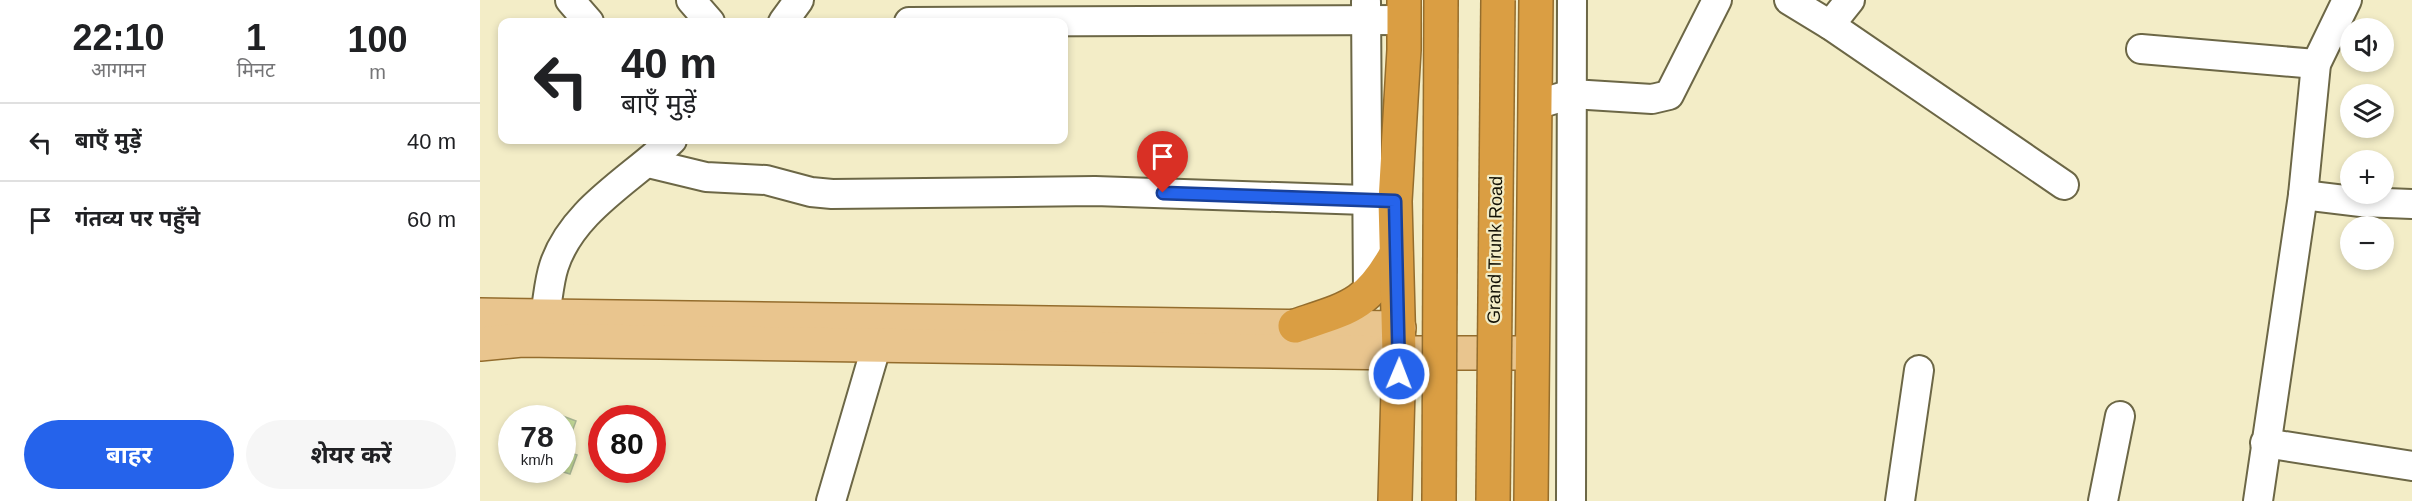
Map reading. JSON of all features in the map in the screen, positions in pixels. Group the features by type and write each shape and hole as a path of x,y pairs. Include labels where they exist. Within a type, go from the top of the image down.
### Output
{"highway":[{"path":"1439,501 1441,0"},
{"name":"Grand Trunk Road","path":"1493,501 1498,0"},
{"path":"1532,501 1531,352 1536,0"},
{"path":"1395,501 1399,341 1396,254 1381,200 1404,10"},
{"path":"1295,326 1346,309 1368,296 1396,254"}],"main road":[{"path":"485,320 545,315 1295,326 1399,341 1531,352"},
{"path":"480,344 522,339 877,344 1399,341"}],"street":[{"path":"570,0 586,18"},
{"path":"691,0 707,18"},
{"path":"786,18 799,0"},
{"path":"1571,501 1572,0"},
{"path":"1534,105 1572,94 1652,99 1669,95 1717,0"},
{"path":"1789,0 1830,25 2064,185"},
{"path":"1830,25 1850,0"},
{"path":"2258,501 2302,195 2316,64 2347,0"},
{"path":"1366,10 1381,200 1368,296"},
{"path":"1061,18 1404,10"},
{"path":"2141,49 2316,64"},
{"path":"545,315 554,266 580,219 668,144"},
{"path":"648,163 706,177 766,180 811,192 832,194 1095,191 1381,200"},
{"path":"2302,195 2361,202 2412,204"},
{"path":"831,501 877,344"},
{"path":"1900,501 1919,370"},
{"path":"2103,501 2120,416"},
{"path":"2265,443 2412,466"}],"route":[{"path":"1163,193 1395,201 1399,374"}]}
